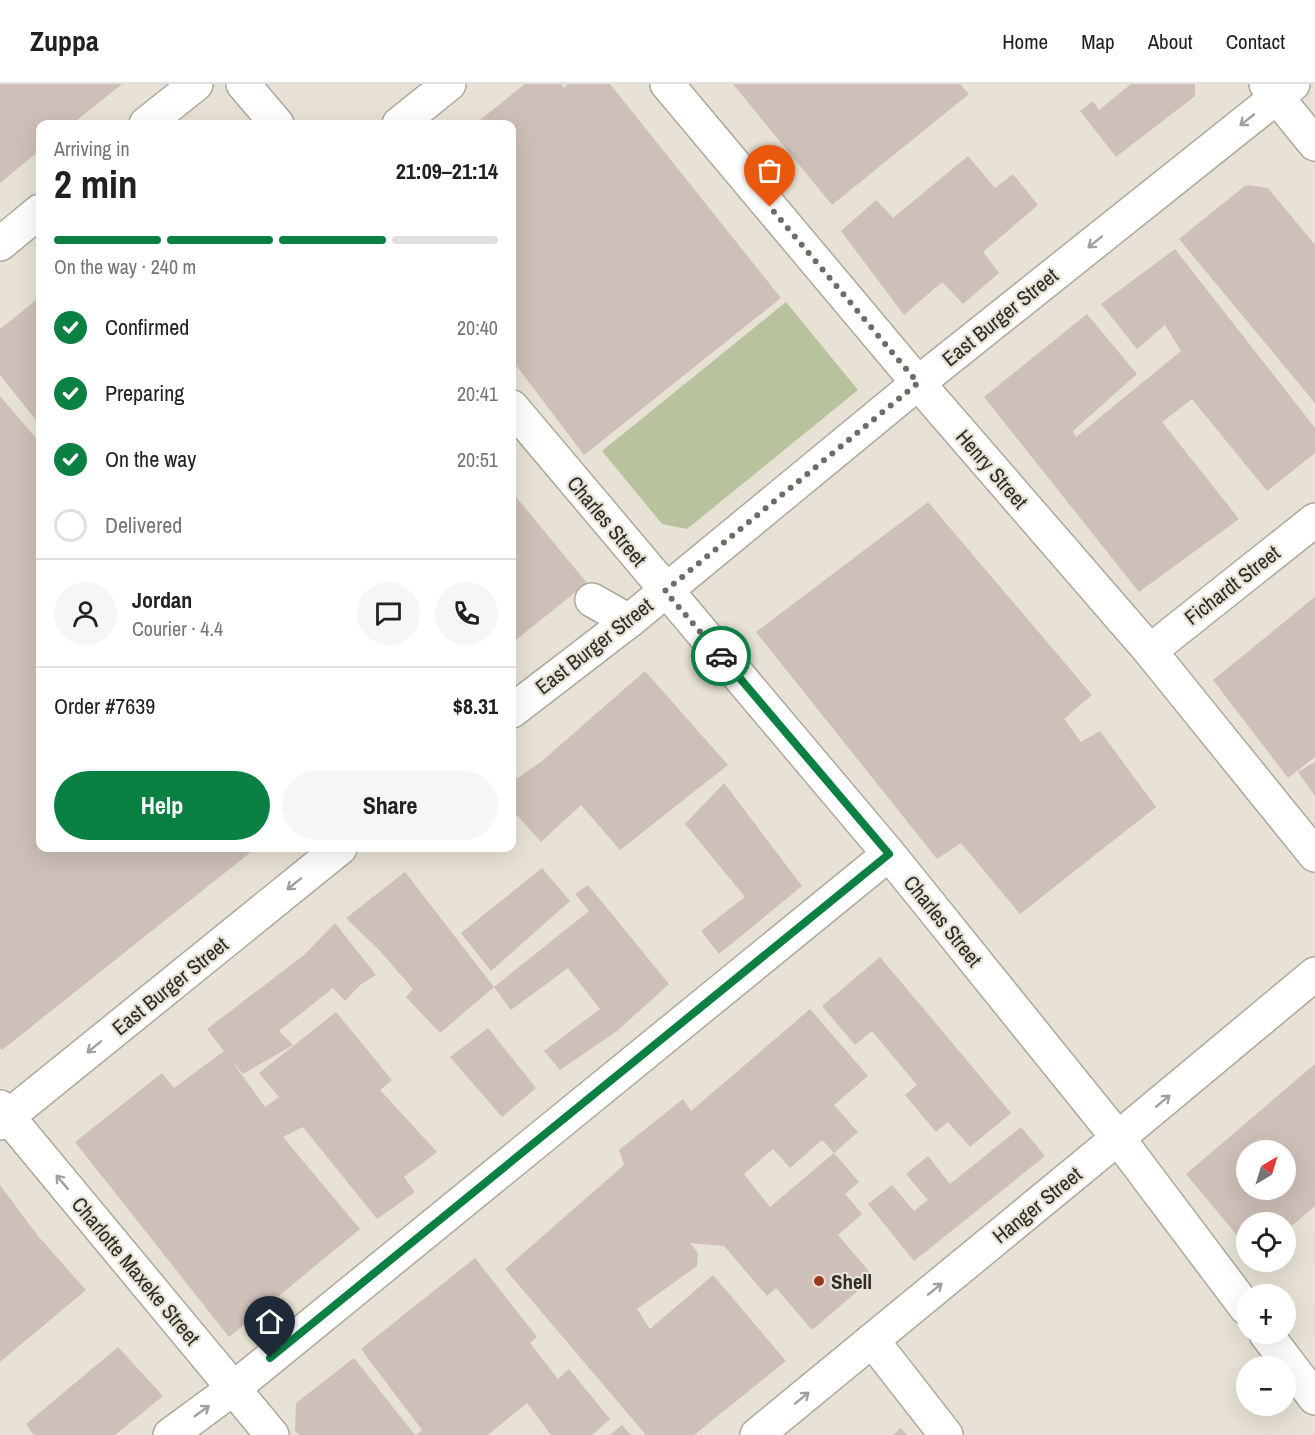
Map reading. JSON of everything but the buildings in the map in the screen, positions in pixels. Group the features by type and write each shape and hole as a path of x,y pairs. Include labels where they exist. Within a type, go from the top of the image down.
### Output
{"main road":[{"path":"151,120 196,84"},
{"path":"243,84 274,120"},
{"path":"404,120 449,84"},
{"name":"Henry Street","path":"667,84 918,383 1150,651 1315,855"},
{"path":"1278,88 1315,144"},
{"name":"East Burger Street","path":"516,708 665,591 1278,88"},
{"path":"0,243 36,214"},
{"name":"Charles Street","path":"516,411 665,591 889,854 1119,1138 1236,1295"},
{"name":"Fichardt Street","path":"1150,651 1315,520"},
{"name":"East Burger Street","path":"3,1116 335,852"},
{"path":"170,1435 234,1388 889,854"},
{"name":"Hanger Street","path":"757,1435 1315,974"},
{"name":"Charlotte Maxeke Street","path":"3,1116 272,1435"},
{"path":"872,1340 946,1435"},
{"path":"1274,1344 1315,1398"}],"green space":[{"path":"786,302 858,390 687,529 662,524 602,451"}],"way so far":[{"path":"721,656 665,591 918,383 770,207"}],"place":[{"name":"Shell","path":"819,1281"}],"route":[{"path":"270,1358 889,854 721,656"}]}
